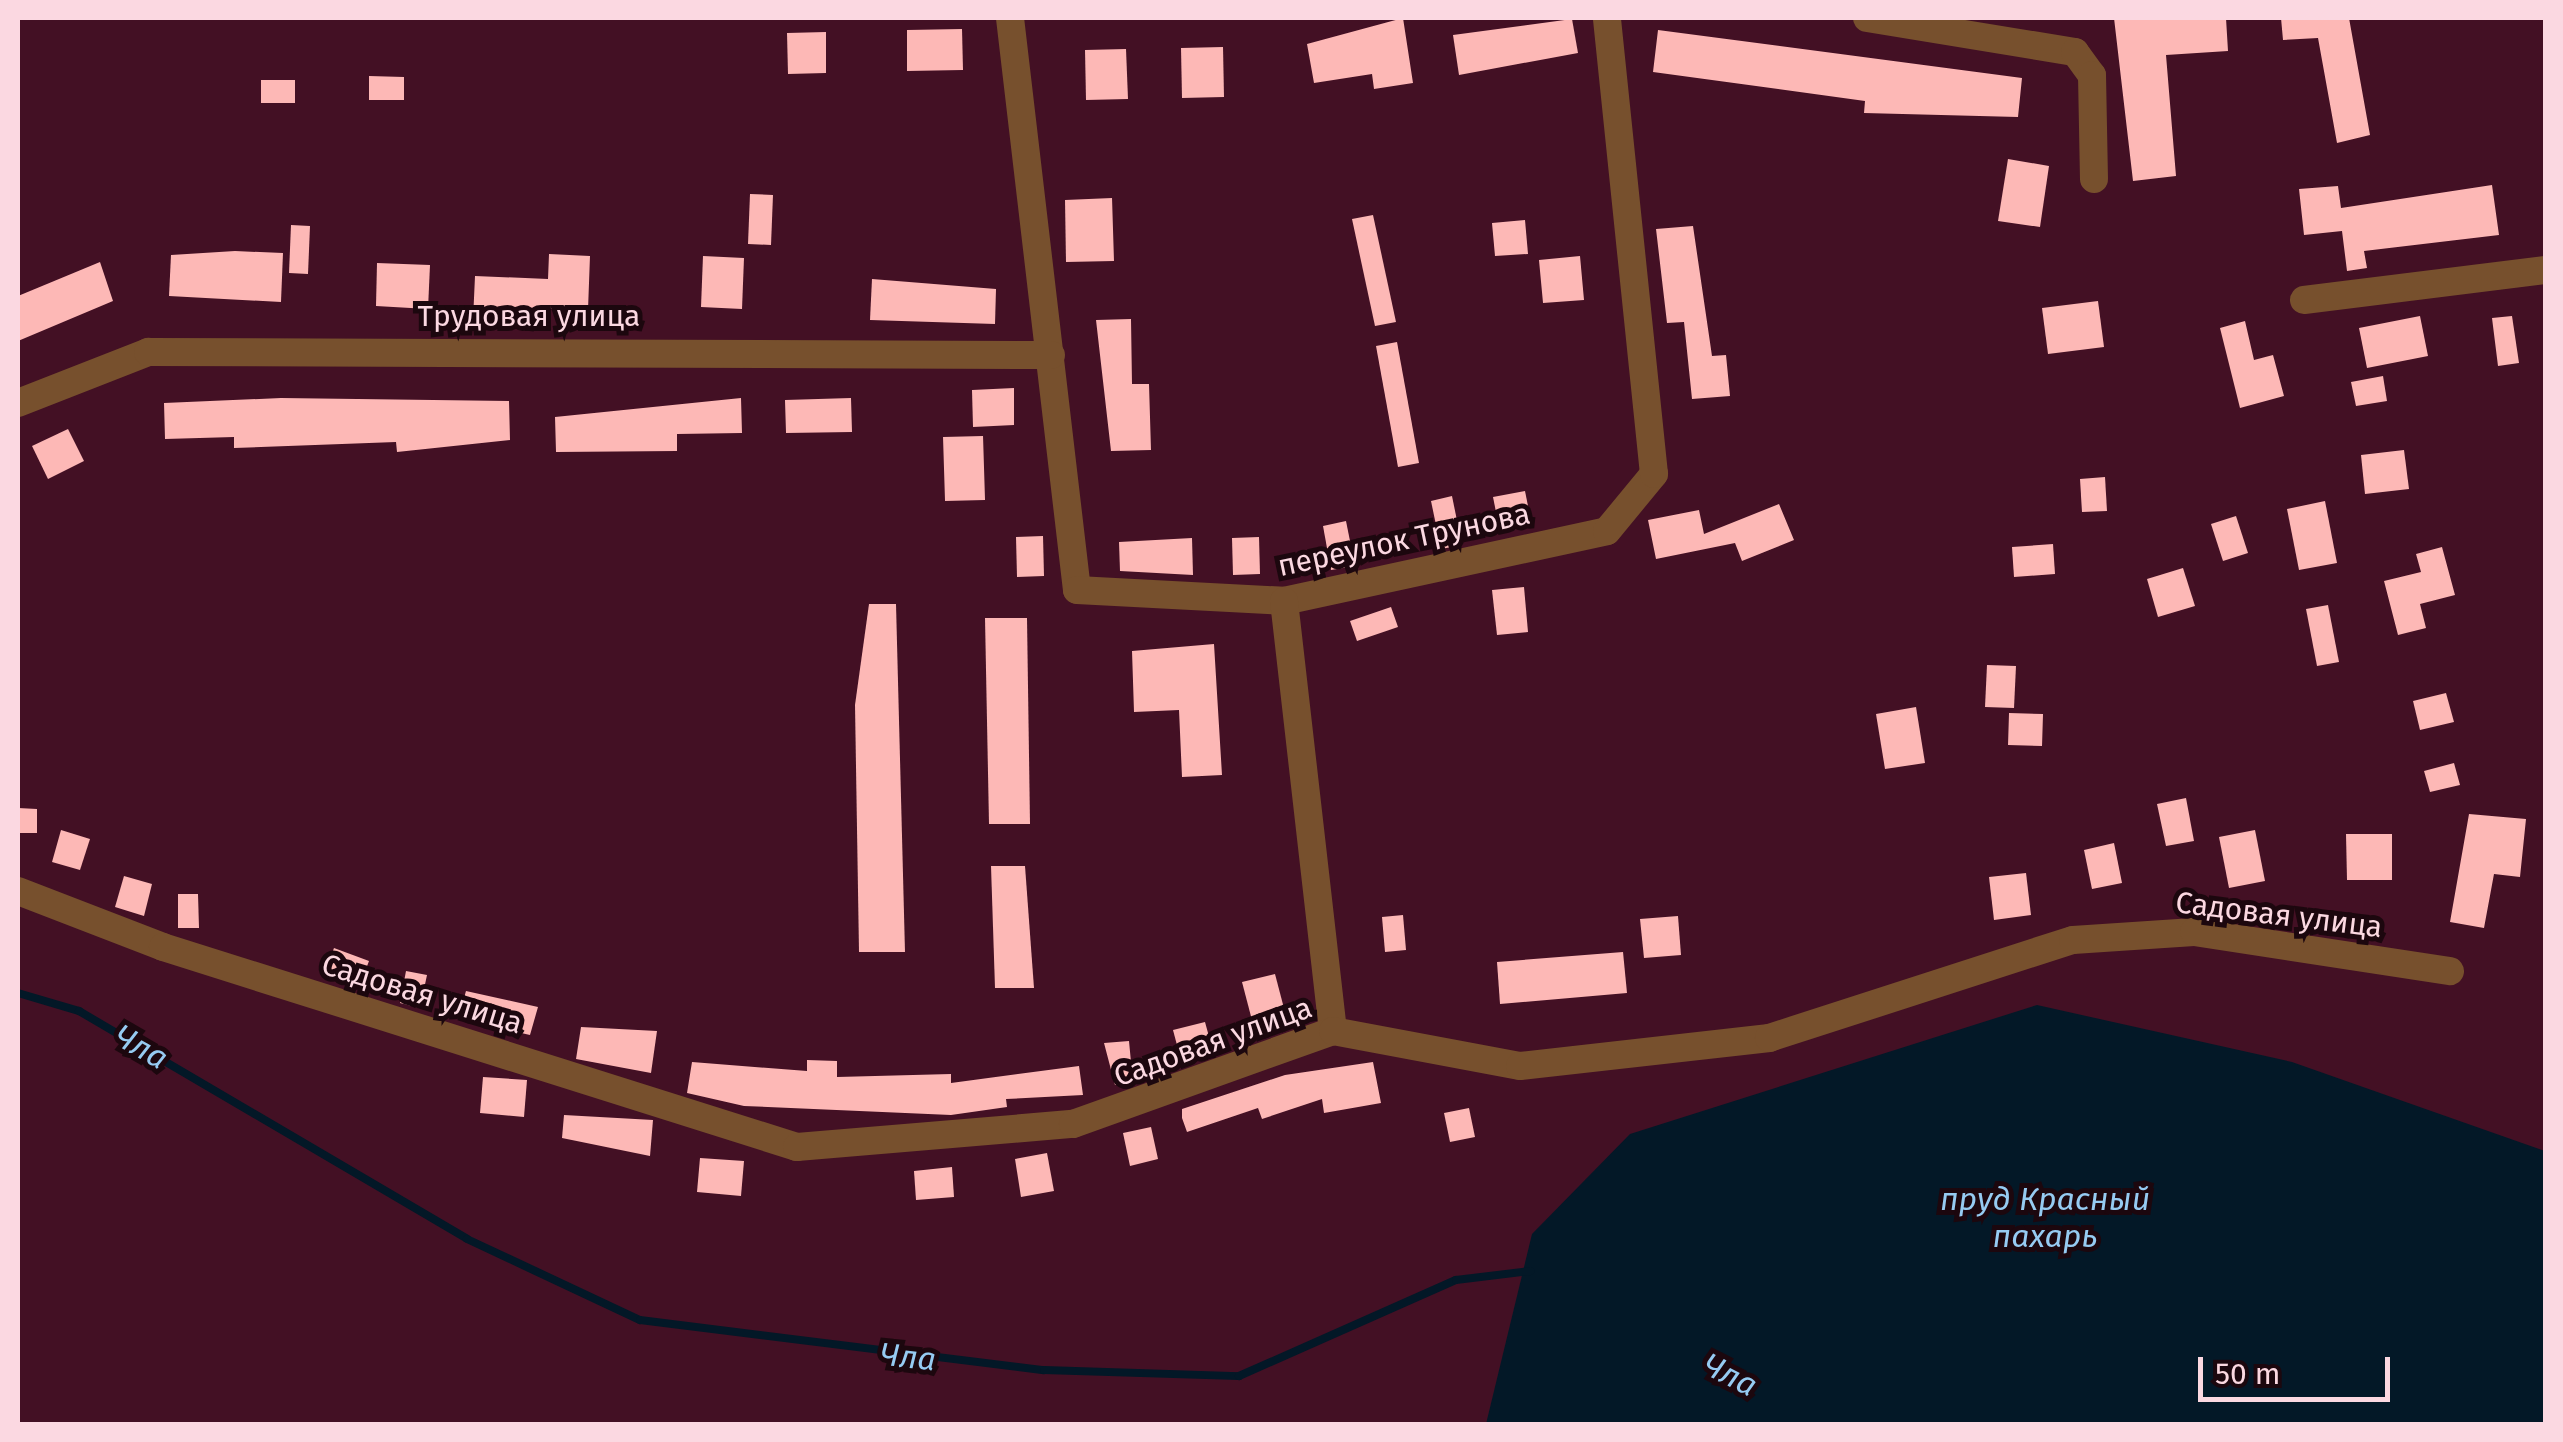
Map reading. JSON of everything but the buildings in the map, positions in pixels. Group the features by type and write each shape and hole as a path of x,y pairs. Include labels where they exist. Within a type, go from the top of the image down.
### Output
{"street":[{"name":"переулок Трунова","path":"1010,18 1078,590 1284,601 1608,531 1654,474 1607,18"},
{"path":"1868,18 2076,52 2092,74 2094,178"},
{"path":"2304,300 2546,270"},
{"name":"Трудовая улица","path":"18,403 148,352 1051,354"},
{"path":"1284,601 1333,1032"},
{"name":"Садовая улица","path":"18,891 163,947 797,1147 1073,1124 1333,1032 1520,1066 1769,1038 2073,940 2163,932 2450,971"}],"water":[{"name":"пруд Красный пахарь","path":"2037,1005 2292,1062 2545,1151 2545,1424 1486,1424 1532,1234 1630,1134"}],"waterway":[{"name":"Чла","path":"18,993 79,1011 467,1239 640,1320 1044,1370 1239,1376 1456,1280 1530,1271"}]}
